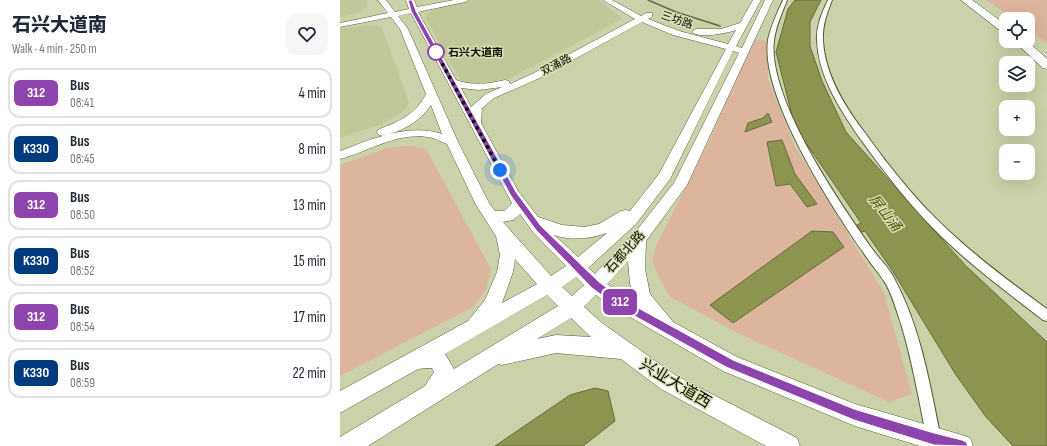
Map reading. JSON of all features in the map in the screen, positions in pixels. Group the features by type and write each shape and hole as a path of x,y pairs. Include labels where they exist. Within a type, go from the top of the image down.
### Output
{"highway":[{"path":"970,1 999,16"},
{"path":"970,1 999,24"},
{"path":"1035,42 1047,51"},
{"path":"1028,48 1047,65"}],"main road":[{"path":"340,24 393,13 412,5 465,0"},
{"name":"三坊路","path":"608,0 676,31 739,47"},
{"name":"三坊路","path":"623,0 641,16"},
{"name":"石都北路","path":"347,446 571,308 596,285 665,207 683,179 704,138 729,81 739,47 758,0"},
{"name":"石都北路","path":"750,21 769,0"},
{"path":"420,23 422,16 427,12 450,1"},
{"path":"354,21 376,4 393,13 403,28 452,142 483,205 500,230 549,286 571,308"},
{"path":"412,5 420,23 513,194 532,218 578,268 596,285 619,302 670,332 730,364 854,415 962,446"},
{"name":"双涌路","path":"475,123 474,111 477,106 490,96 538,75 614,34 641,16"},
{"name":"双涌路","path":"453,82 466,87 483,87 515,80 641,16"},
{"path":"354,21 384,20 403,28 414,27 432,43"},
{"path":"696,32 722,32 750,21"},
{"path":"614,34 645,28 676,31"},
{"name":"三坊路","path":"676,31 696,32 739,47"},
{"name":"石都北路","path":"340,402 470,331 578,268 632,220 665,176 714,78 739,47"},
{"path":"714,78 720,75 726,76 729,81"},
{"path":"340,147 396,127 412,118 426,107 432,94"},
{"path":"340,155 403,134 433,134 452,142"},
{"path":"652,194 648,205 649,209 653,211 665,207"},
{"path":"532,218 553,229 575,234 593,232 612,225 652,194"},
{"path":"490,216 505,217 513,214 520,202"},
{"path":"470,331 492,305 505,272 508,254 506,243 500,230"},
{"path":"638,239 636,253 637,282 643,298 670,332"},
{"name":"兴业大道西","path":"571,308 622,350 668,382 789,446"},
{"path":"488,360 556,344 622,350"},
{"path":"414,361 427,358 438,360 445,370 440,383 432,394"}],"street":[{"path":"785,0 775,24 772,40 773,74 791,124 821,179 866,249 890,281 901,305 917,356 934,439"},
{"path":"830,0 824,10 820,29 820,45 826,69 837,97 857,130 900,186 932,221 977,262 1047,316"}],"shaded area":[{"path":"340,0 366,0 368,6 360,12 340,18"},
{"path":"475,0 599,0 622,18 508,79 476,84 460,80 425,17 432,11 443,6"},
{"path":"986,0 1047,0 1047,43 1035,35 1035,12 1004,12"},
{"path":"369,25 382,28 409,102 407,108 383,124 340,138 340,29"},
{"path":"754,39 768,41 768,79 795,147 884,293 912,394 889,402 740,334 670,297 652,261 656,246 711,137"},
{"path":"414,146 426,149 491,269 486,290 473,307 340,376 340,165 387,148"}],"water":[{"name":"屏山涌","path":"795,0 821,0 810,22 810,46 822,81 846,132 965,265 1047,342 1047,446 1013,446 986,417 956,375 892,270 865,231 859,233 855,226 861,223 795,127 776,52 788,9"},
{"path":"768,113 772,122 745,132 748,123 763,118"},
{"path":"782,140 795,174 817,204 807,207 790,184 776,186 767,142"},
{"path":"812,231 833,232 844,247 733,323 710,305"},
{"path":"595,388 608,391 615,421 583,446 495,446 570,395"}],"waterway":[{"path":"648,0 676,12 720,26"}],"bus line":[{"name":"312","path":"410,0 414,11 513,194 538,228 596,285 619,302 670,332 730,364 854,415 962,446"}],"place":[{"name":"石兴大道南","path":"436,52"}],"route":[{"path":"436,52 500,170"}]}
